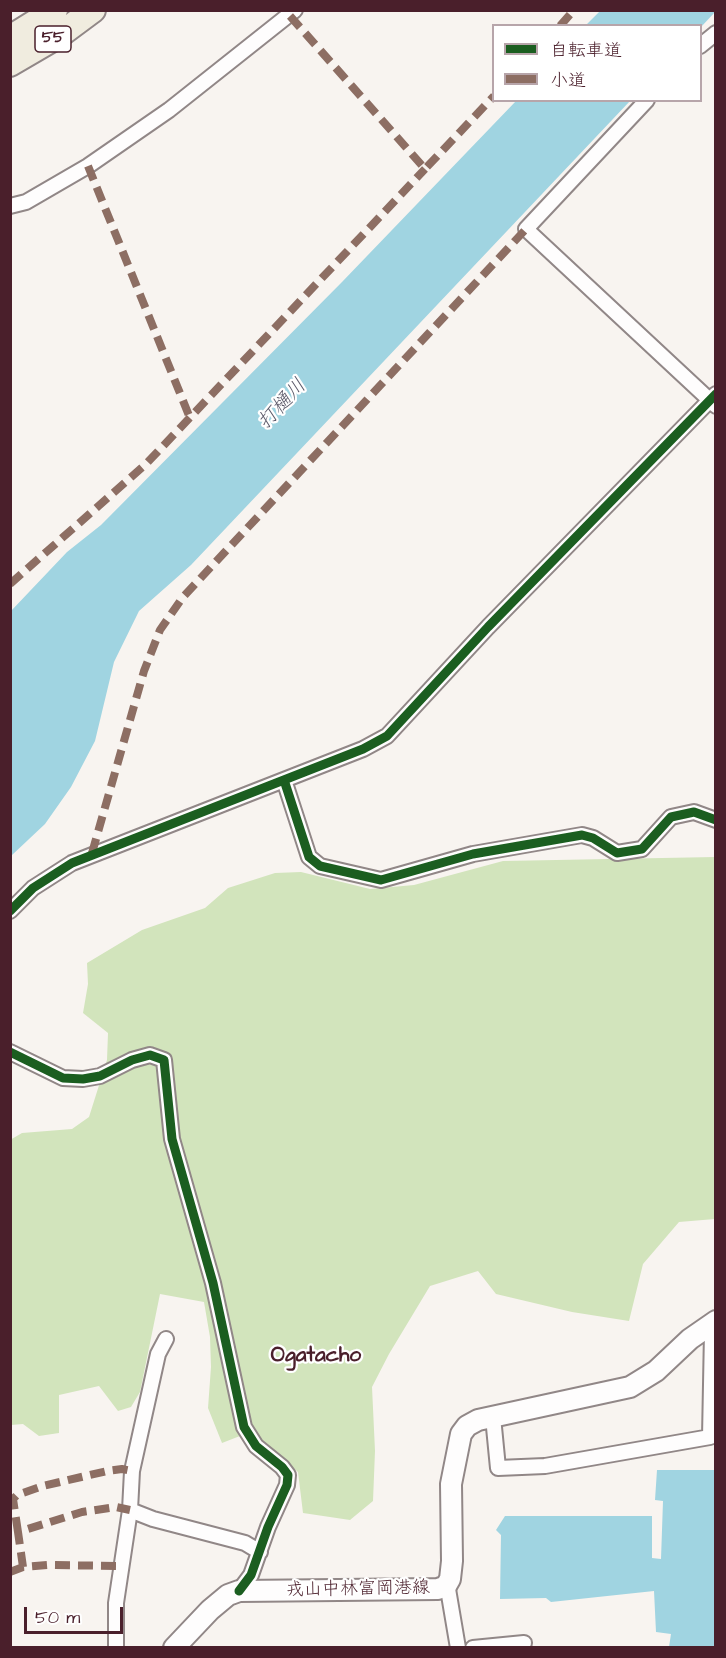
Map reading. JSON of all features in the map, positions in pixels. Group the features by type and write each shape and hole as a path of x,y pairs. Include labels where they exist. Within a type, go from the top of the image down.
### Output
{"highway":[{"name":"55","path":"10,38 55,10"},
{"name":"55","path":"10,64 58,36 93,10"}],"main road":[{"name":"戎山中林富岡港線","path":"239,1591 427,1590 446,1586 450,1579 452,1562 451,1484 461,1434 467,1426 478,1420 630,1387 656,1371 690,1339 712,1328"},
{"path":"174,1647 210,1610 228,1595 239,1591"}],"street":[{"path":"10,206 26,202 88,166 169,111 296,10"},
{"path":"702,44 716,33"},
{"path":"10,911 33,888 72,863 363,749 387,736 488,627 713,400 526,229 645,102"},
{"path":"284,780 309,857 320,866 381,880 473,854 582,835 593,838 617,853 642,849 671,817 694,812 716,820"},
{"path":"10,1052 63,1078 83,1079 100,1076 132,1060 150,1055 164,1060 172,1140 213,1283 244,1427 256,1446 282,1467 288,1475 287,1485 268,1527 251,1575 239,1591"},
{"path":"493,1417 498,1468 544,1466 710,1437 712,1328"},
{"path":"116,1647 116,1603 130,1510 132,1471 158,1354 166,1339"},
{"path":"130,1510 153,1519 245,1543 260,1552"},
{"path":"446,1586 458,1647"},
{"path":"473,1647 524,1643"}],"green space":[{"path":"715,857 715,1219 679,1222 643,1264 629,1321 572,1312 496,1294 478,1271 430,1286 372,1387 375,1451 373,1501 350,1520 303,1513 298,1472 259,1440 240,1436 222,1443 208,1408 211,1367 210,1337 204,1302 160,1294 140,1392 131,1407 118,1411 99,1386 59,1395 59,1433 39,1436 23,1424 11,1425 10,1140 22,1133 72,1129 89,1117 107,1060 108,1033 83,1013 88,984 87,963 142,930 205,908 228,888 275,873 301,872 370,889 414,885 503,861"}],"water":[{"path":"600,11 716,11 702,26 702,24 587,24"},
{"name":"打樋川","path":"515,102 629,102 191,565 139,611 114,662 95,741 71,787 45,824 11,856 11,611 67,552 101,525 342,282"},
{"path":"657,1470 715,1470 715,1647 669,1647 671,1634 656,1632 654,1591 551,1602 546,1598 500,1599 501,1535 496,1530 505,1516 652,1516 652,1558 661,1559 663,1501 655,1500"}],"marked path":[{"path":"562,24 574,10"},
{"path":"290,16 425,169 492,98"},
{"path":"88,166 190,418"},
{"path":"10,584 146,464 425,169"},
{"path":"92,853 144,671 160,630 183,597 526,229"},
{"path":"18,1532 13,1499 17,1495 43,1486 107,1471 122,1469 132,1471"},
{"path":"23,1567 18,1532 82,1512 116,1507 130,1510"},
{"path":"10,1572 23,1567 48,1565 121,1566"}],"cycle path":[{"path":"10,911 33,888 72,863 363,749 387,736 488,627 716,394"},
{"path":"284,780 309,857 320,866 381,880 473,854 582,835 593,838 617,853 642,849 671,817 694,812 716,820"},
{"path":"10,1052 63,1078 83,1079 100,1076 132,1060 150,1055 164,1060 172,1139 213,1283 244,1427 256,1446 282,1467 288,1475 287,1485 268,1527 251,1575 239,1591"}],"district":[{"name":"Ogatacho","path":"316,1357"}]}
